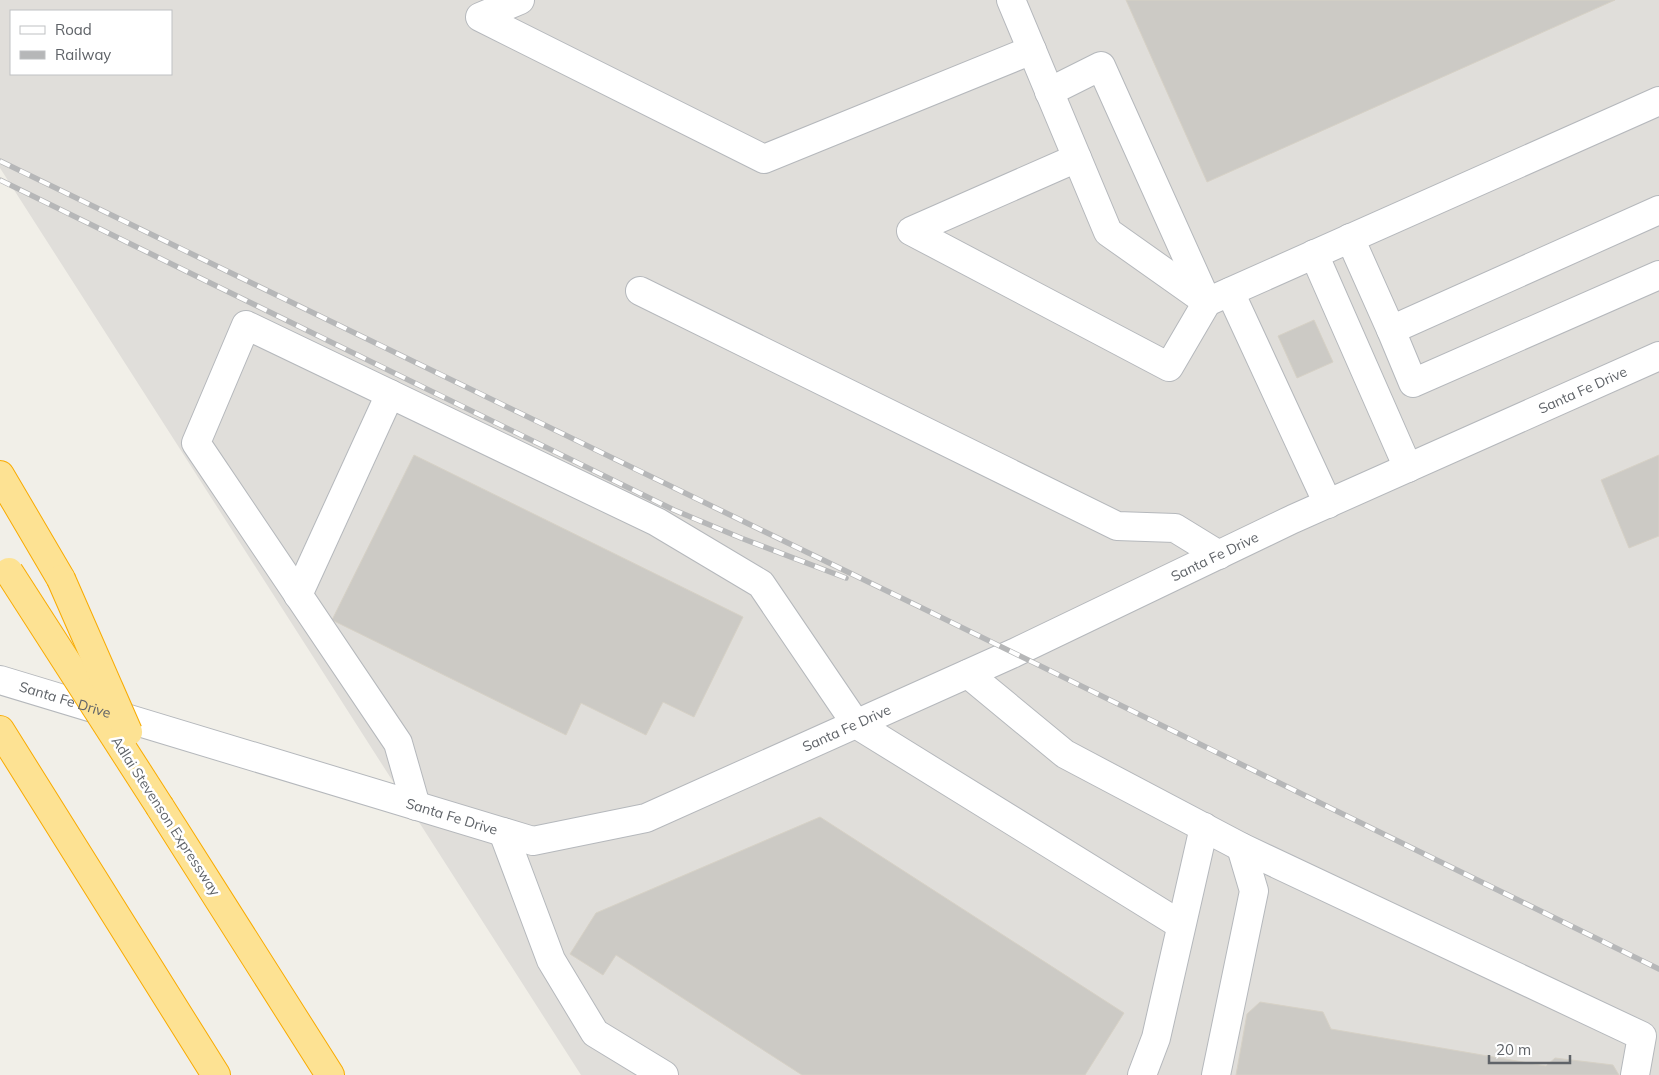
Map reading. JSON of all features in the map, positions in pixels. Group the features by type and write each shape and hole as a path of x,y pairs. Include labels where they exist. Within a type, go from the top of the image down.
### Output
{"highway":[{"path":"0,476 61,579 160,807"},
{"name":"Adlai Stevenson Expressway","path":"5,565 330,1075"},
{"path":"0,730 216,1075"}],"street":[{"path":"520,0 480,17 764,159 1032,50"},
{"path":"1011,0 1108,232 1219,297"},
{"path":"1049,92 1101,66 1219,297 1328,504"},
{"path":"1077,158 911,231 1169,366 1219,297 1659,101"},
{"path":"1391,330 1659,210"},
{"path":"1350,238 1414,383 1659,274"},
{"path":"1314,254 1408,468"},
{"path":"640,291 1117,526 1175,528 1219,555"},
{"path":"416,806 398,743 196,443 246,324 657,522 761,584 856,724 1181,925"},
{"name":"Santa Fe Drive","path":"0,680 533,841 646,818 968,674 1328,504 1659,356"},
{"path":"298,595 390,394"},
{"path":"968,674 1065,754 1241,847 1642,1036 1635,1075"},
{"path":"1142,1075 1156,1038 1204,827"},
{"path":"503,832 551,960 595,1033 664,1075"},
{"path":"1216,1075 1254,891 1241,847"}],"shaded area":[{"path":"0,0 1659,0 1659,1075 581,1075 0,168"}],"building":[{"path":"1126,0 1615,0 1207,182"},
{"path":"1314,320 1333,362 1297,378 1278,336"},
{"path":"414,455 743,617 694,717 663,702 646,735 581,703 566,735 332,620"},
{"path":"1659,455 1659,536 1629,548 1601,480"},
{"path":"820,817 1124,1013 1085,1075 802,1075 616,955 603,975 570,954 596,913"},
{"path":"1260,1002 1323,1012 1331,1029 1546,1066 1555,1058 1613,1065 1619,1075 1236,1075 1247,1014"}],"railway":[{"path":"0,161 918,606 1659,969"},
{"path":"0,180 674,510 846,578"}]}
